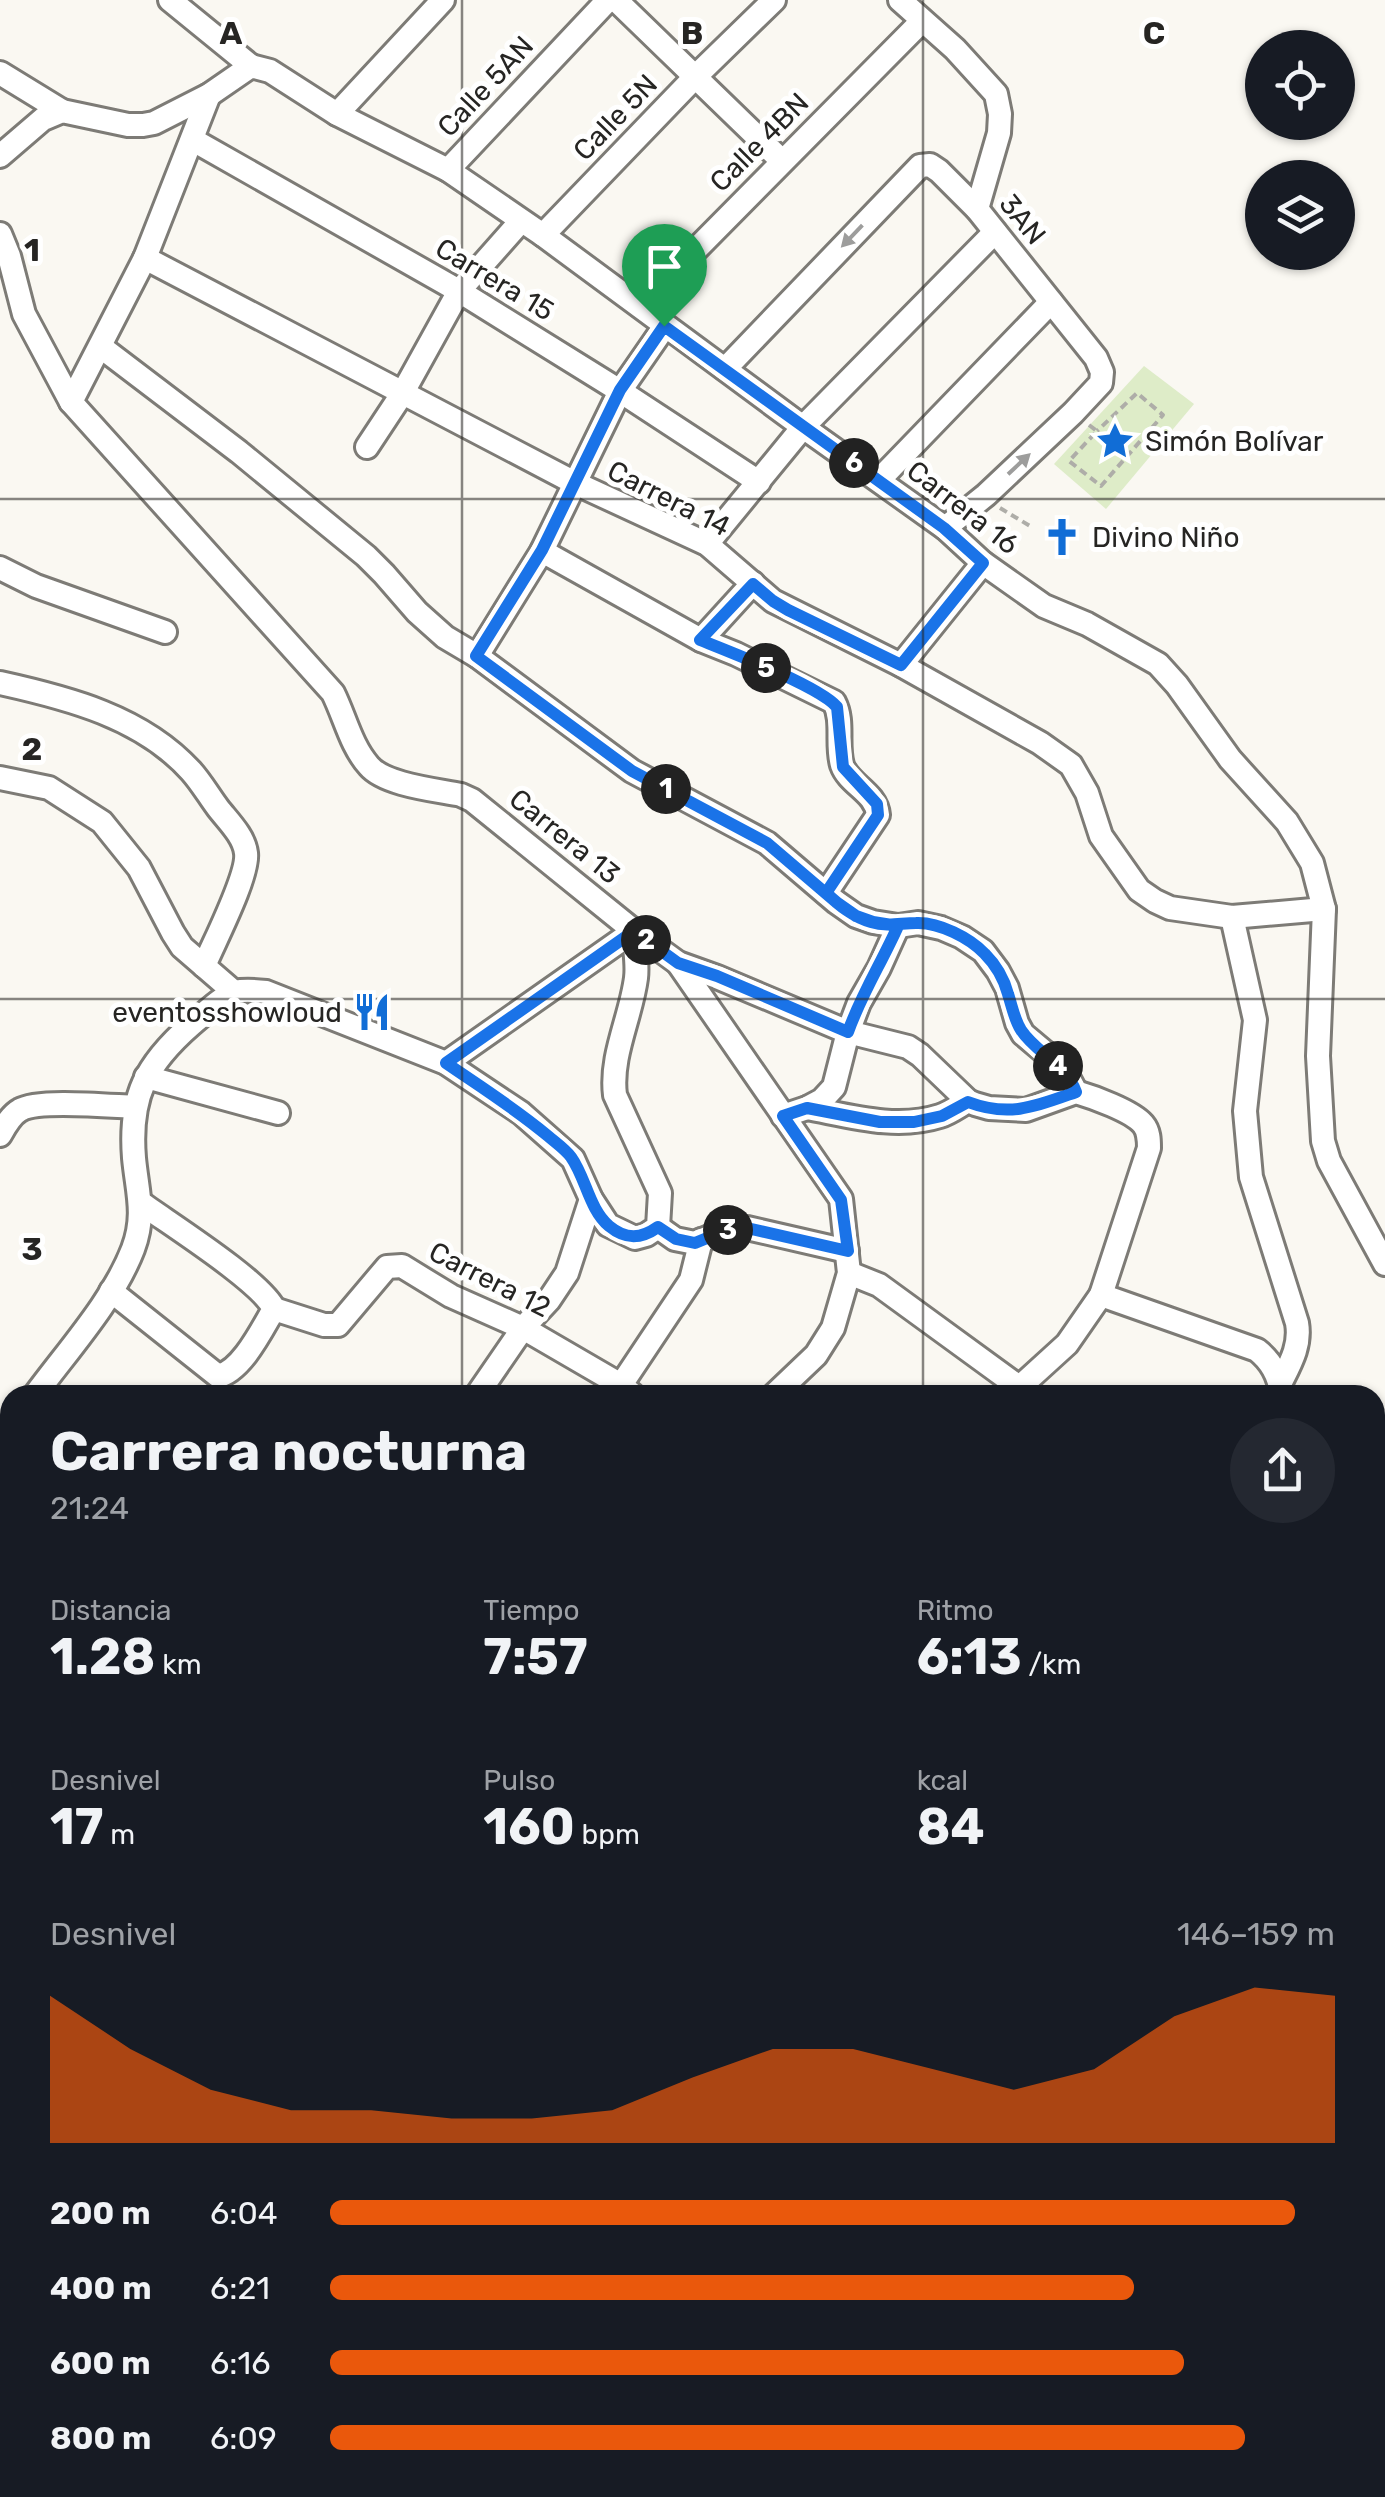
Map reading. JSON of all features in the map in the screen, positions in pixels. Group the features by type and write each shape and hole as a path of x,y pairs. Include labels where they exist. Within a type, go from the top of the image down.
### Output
{"street":[{"name":"Carrera 16","path":"170,0 251,66 270,71 336,114 448,170 544,235 944,528 983,563 1044,606 1087,624 1158,664 1230,760 1287,822 1312,862 1324,909 1318,1056 1323,1141 1329,1161 1385,1264"},
{"path":"336,114 443,0"},
{"name":"Calle 5AN","path":"448,170 608,0"},
{"path":"616,0 782,161"},
{"name":"Calle 5N","path":"544,235 774,0"},
{"path":"900,0 955,49 996,94 998,134 977,209"},
{"name":"Calle 4BN","path":"640,306 922,21"},
{"path":"0,72 62,111 143,125 209,94 251,66"},
{"path":"71,402 144,258 209,94"},
{"path":"0,156 42,119 62,111"},
{"name":"Carrera 15","path":"193,140 459,291 759,482"},
{"name":"3AN","path":"725,369 920,166 930,165 939,171 977,209 1096,358 1102,372 1100,383 1073,413 986,495 944,528"},
{"path":"367,447 402,394 459,291 521,221"},
{"path":"706,544 803,427 995,232"},
{"name":"Carrera 13","path":"3,250 24,314 71,402 333,693 370,768 388,778 472,800 678,963 848,1032 914,1050 968,1102"},
{"name":"Carrera 14","path":"144,258 575,483 706,544 788,610 901,665 1040,743 1071,765 1088,793 1101,836 1139,890 1170,908 1232,918 1324,909"},
{"path":"879,480 1051,302"},
{"path":"476,656 542,550 620,390 664,326"},
{"path":"100,347 240,452 366,556 417,612 446,637 632,771 767,843 856,916 898,926 918,922 942,928 983,951 1007,988 1024,1034 1068,1077 1076,1092 1144,1125 1149,1148 1100,1295 1067,1344 1022,1385"},
{"path":"542,550 700,640 834,702 843,767 877,804 878,815 826,893"},
{"path":"901,665 983,563"},
{"path":"0,568 36,586 165,632"},
{"path":"700,640 753,584"},
{"path":"0,684 56,696 126,722 161,744 190,770 239,835 247,857 244,874 204,966"},
{"path":"0,778 49,788 102,822 139,868 182,947 234,992"},
{"path":"1232,918 1255,1020 1245,1112 1251,1177 1300,1337 1283,1385"},
{"path":"783,1116 822,1100 834,1087 858,1003 898,926"},
{"path":"446,1063 634,931"},
{"path":"42,1385 111,1291 134,1247 141,1203 134,1157 134,1107 146,1077 168,1045 234,992 266,992 446,1063 521,1113 563,1148 573,1159 608,1225 635,1238 658,1227 660,1193 614,1086 637,974 634,931"},
{"path":"678,963 841,1200 848,1262 833,1328 816,1355 784,1385"},
{"path":"146,1077 278,1113"},
{"path":"807,1108 880,1122 914,1122 942,1116 968,1102 988,1108 1026,1110 1076,1092"},
{"path":"0,1135 25,1107 134,1107"},
{"path":"484,1385 567,1273 591,1199"},
{"path":"111,1291 218,1376 232,1370 253,1345 274,1309 250,1282 141,1203"},
{"path":"658,1227 676,1239 695,1243 729,1229 747,1228 848,1262 1007,1385"},
{"path":"630,1385 690,1280 701,1240"},
{"name":"Carrera 12","path":"274,1309 324,1325 338,1324 387,1267 402,1266 451,1296 523,1328 619,1385"},
{"path":"1100,1295 1257,1350 1268,1359 1279,1385"}],"path":[{"path":"1137,393 1163,415 1100,486 1070,461 1098,431 1137,393"},
{"path":"1073,413 1098,431"},
{"path":"986,495 1003,511 1030,526"}],"green space":[{"path":"1144,366 1194,404 1106,509 1054,464"}],"place":[{"name":"Simón Bolívar","path":"1115,441"},
{"name":"Divino Niño","path":"1062,537"},
{"name":"eventosshowloud","path":"372,1012"}],"route":[{"path":"664,326 620,390 542,550 476,656 632,771 767,843 836,902 856,916 898,926 858,1003 848,1032 678,963 634,931 446,1063 521,1113 569,1154 608,1225 621,1232 635,1238 658,1227 676,1239 695,1243 729,1229 747,1228 848,1251 841,1200 783,1116 807,1108 880,1122 914,1122 942,1116 968,1102 988,1108 1026,1110 1076,1092 1068,1077 1024,1034 1007,988 983,951 942,928 918,922 898,926 873,922 856,916 826,893 878,815 877,804 843,767 837,707 807,687 700,640 753,584 788,610 901,665 983,563 944,528 664,326"}]}
